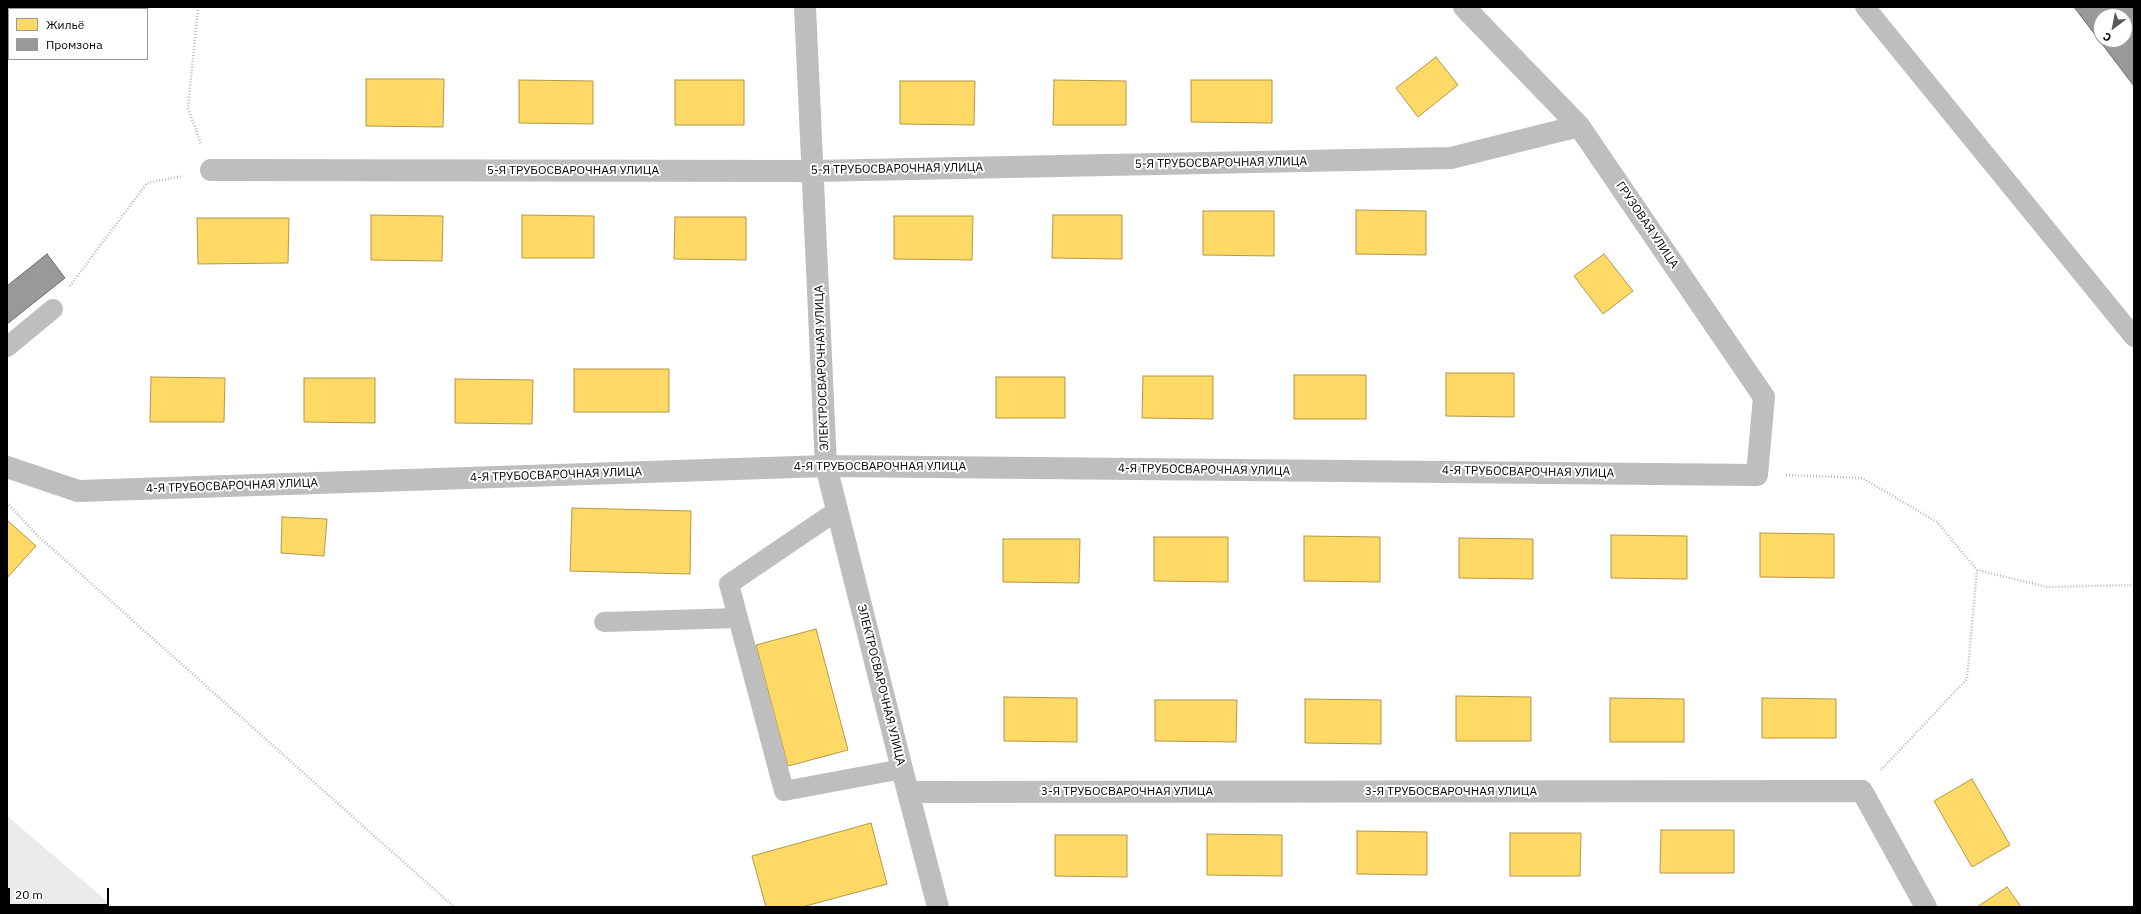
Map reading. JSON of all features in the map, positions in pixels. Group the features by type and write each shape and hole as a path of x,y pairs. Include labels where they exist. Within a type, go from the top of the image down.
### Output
{"street":[{"name":"ЭЛЕКТРОСВАРОЧНАЯ УЛИЦА","path":"805,7 814,171 826,466 938,907"},
{"name":"ГРУЗОВАЯ УЛИЦА","path":"1464,7 1579,126 1764,397 1757,474"},
{"name":"5-Я ТРУБОСВАРОЧНАЯ УЛИЦА","path":"211,170 814,171 1451,158 1579,126"},
{"name":"4-Я ТРУБОСВАРОЧНАЯ УЛИЦА","path":"7,467 78,491 826,466 1757,474"},
{"name":"3-Я ТРУБОСВАРОЧНАЯ УЛИЦА","path":"908,792 1862,791"},
{"path":"1862,791 1926,907"}],"lane":[{"path":"1865,7 2134,337"},
{"path":"7,347 53,309"},
{"path":"838,510 729,584 784,791 902,769"},
{"path":"604,622 738,618"}],"path":[{"path":"53,309 147,184 211,170 188,108 198,7"},
{"path":"1757,474 1862,478 1937,522 1977,570 2047,587 2134,585"},
{"path":"7,502 38,536 454,907"},
{"path":"1862,791 1966,679 1977,570"}],"shaded area":[{"path":"7,816 114,907 7,907"}],"building: Жильё":[{"path":"1436,57 1458,85 1418,117 1396,88"},
{"path":"366,79 444,79 443,127 366,126"},
{"path":"519,80 593,81 593,124 519,123"},
{"path":"675,80 744,80 744,125 675,125"},
{"path":"1054,80 1126,81 1126,125 1053,125"},
{"path":"1191,80 1272,80 1272,123 1191,122"},
{"path":"900,81 975,81 974,125 900,124"},
{"path":"1356,210 1426,211 1426,255 1356,254"},
{"path":"1203,211 1274,211 1274,256 1203,255"},
{"path":"371,215 443,216 442,261 371,260"},
{"path":"522,215 594,216 594,258 522,258"},
{"path":"1053,215 1122,215 1122,259 1052,258"},
{"path":"894,216 973,216 972,260 894,259"},
{"path":"675,217 746,217 746,260 674,259"},
{"path":"197,218 289,218 288,263 198,264"},
{"path":"1604,254 1633,291 1603,314 1574,276"},
{"path":"574,369 669,369 669,412 574,412"},
{"path":"1446,373 1514,373 1514,417 1446,416"},
{"path":"1294,375 1366,375 1366,419 1294,419"},
{"path":"1143,376 1213,376 1213,419 1142,418"},
{"path":"151,377 225,378 224,422 150,422"},
{"path":"996,377 1065,377 1065,418 996,418"},
{"path":"304,378 375,378 375,423 304,422"},
{"path":"455,379 533,380 532,424 455,423"},
{"path":"572,508 691,511 690,574 570,571"},
{"path":"282,517 327,519 324,556 281,553"},
{"path":"7,520 36,546 7,578"},
{"path":"1760,533 1834,534 1834,578 1760,577"},
{"path":"1611,535 1687,536 1687,579 1611,578"},
{"path":"1304,536 1380,537 1380,582 1304,581"},
{"path":"1154,537 1228,537 1228,582 1154,581"},
{"path":"1459,538 1533,539 1533,579 1459,578"},
{"path":"1003,539 1080,539 1079,583 1003,582"},
{"path":"816,629 848,750 788,766 756,645"},
{"path":"1456,696 1531,697 1531,741 1456,741"},
{"path":"1004,697 1077,698 1077,742 1004,741"},
{"path":"1610,698 1684,699 1684,742 1610,742"},
{"path":"1762,698 1836,699 1836,738 1762,738"},
{"path":"1305,699 1381,700 1381,744 1305,743"},
{"path":"1155,700 1237,700 1236,742 1155,741"},
{"path":"1972,779 2010,845 1972,867 1934,801"},
{"path":"871,823 887,884 802,907 766,907 752,856"},
{"path":"1661,830 1734,830 1734,873 1660,873"},
{"path":"1357,831 1427,832 1427,875 1357,874"},
{"path":"1510,833 1581,833 1580,876 1510,876"},
{"path":"1207,834 1282,835 1282,876 1207,875"},
{"path":"1055,835 1127,835 1127,877 1055,876"},
{"path":"2007,887 2021,907 1977,907"}],"building: Промзона":[{"path":"2074,7 2134,7 2134,86 2105,48 2133,48 2133,8 2093,8 2093,32"},
{"path":"47,254 65,278 7,324 7,286"}]}
